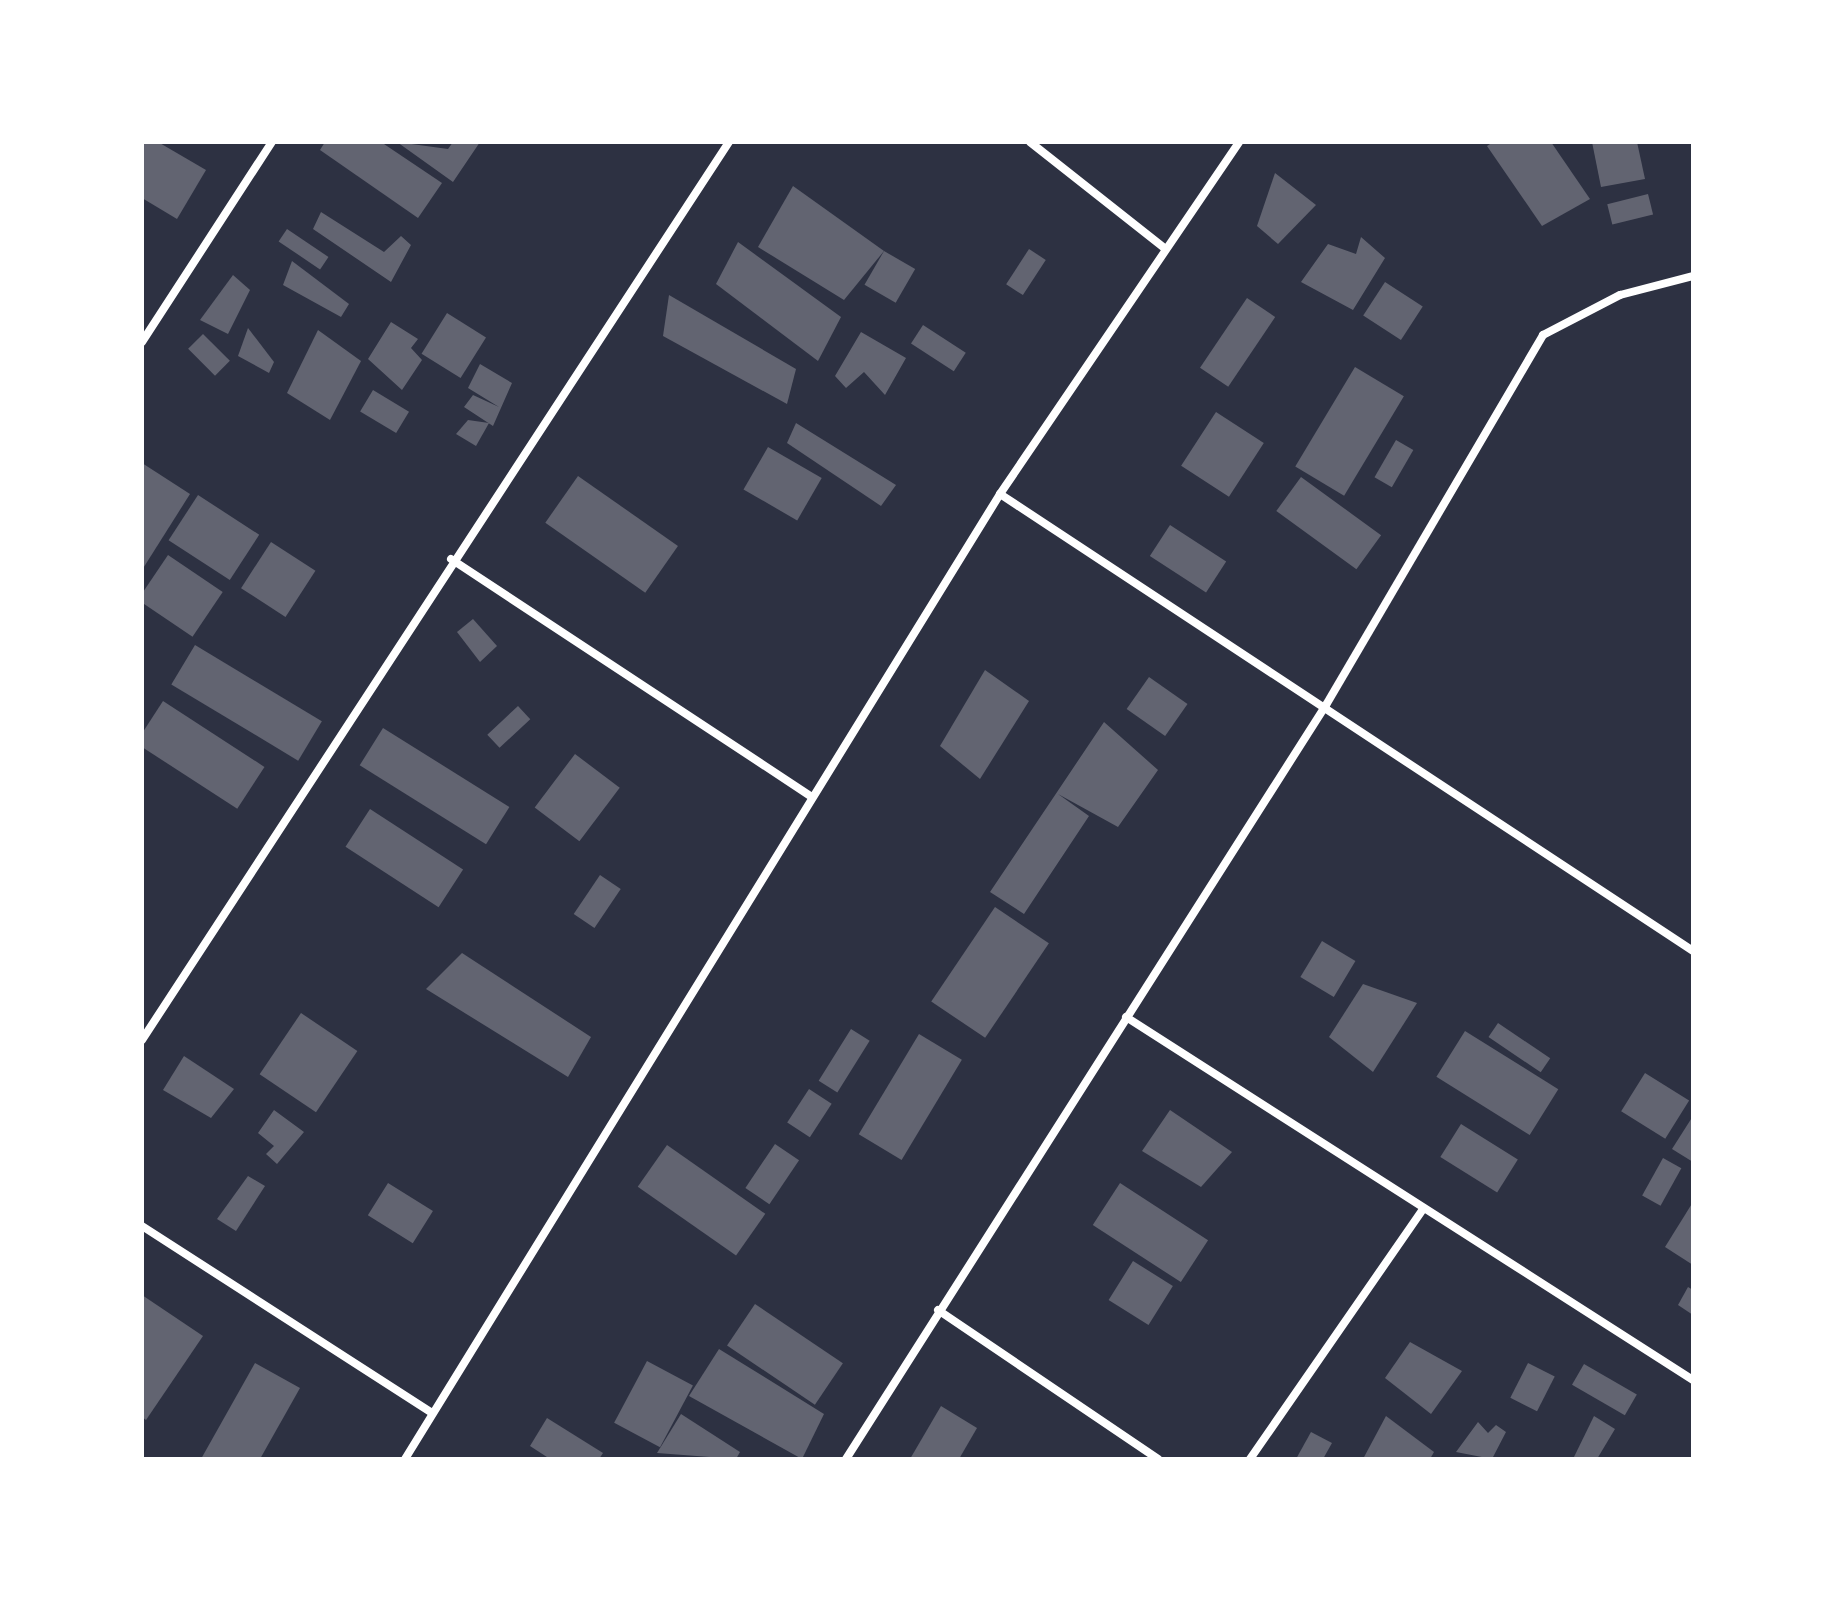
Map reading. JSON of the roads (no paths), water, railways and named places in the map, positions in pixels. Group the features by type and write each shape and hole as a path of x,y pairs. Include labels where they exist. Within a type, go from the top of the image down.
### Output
{"street":[{"path":"142,342 272,142"},
{"path":"142,1040 451,559 729,142"},
{"path":"1030,142 1164,248"},
{"path":"405,1459 431,1412 1000,494 1164,248 1239,142"},
{"path":"846,1459 938,1310 1326,705 1543,335 1620,295 1693,276"},
{"path":"1000,494 1326,705 1693,951"},
{"path":"451,559 812,797"},
{"path":"1126,1017 1693,1380"},
{"path":"1250,1459 1424,1208"},
{"path":"142,1226 431,1412"},
{"path":"938,1310 1158,1459"}]}
